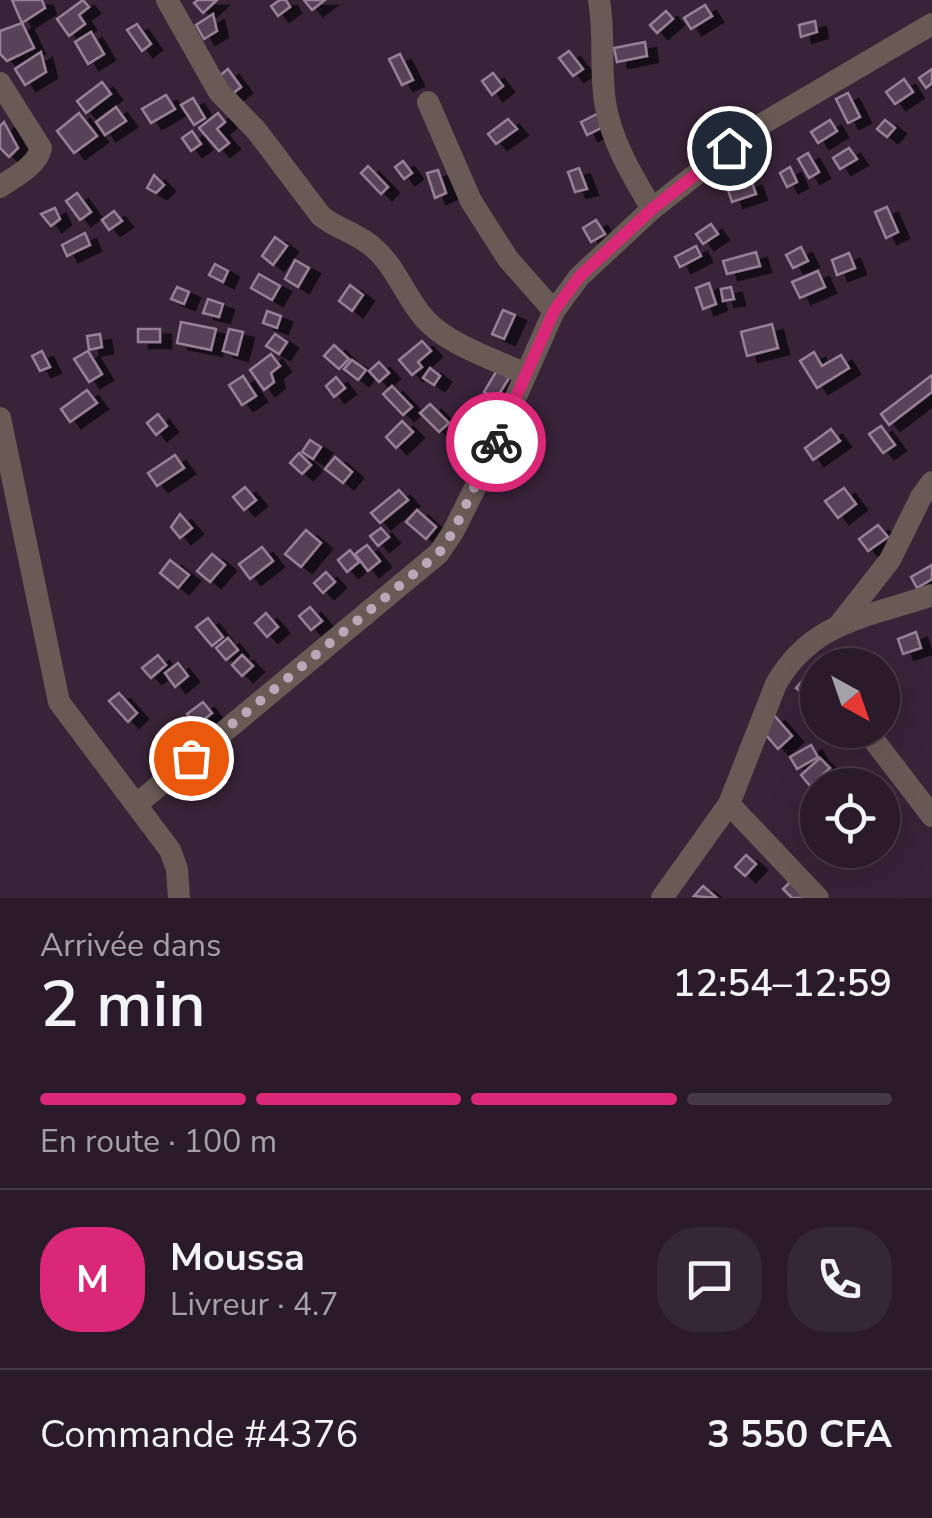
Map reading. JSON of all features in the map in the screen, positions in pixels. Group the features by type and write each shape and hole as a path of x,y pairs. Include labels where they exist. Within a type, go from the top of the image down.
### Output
{"street":[{"path":"166,0 219,92 256,130 321,216 376,249 414,306 440,334 526,374"},
{"path":"599,0 605,102 624,162 652,209"},
{"path":"137,804 439,553 478,482 554,311 579,277 652,209 755,128 932,24"},
{"path":"0,83 41,148 33,164 0,187"},
{"path":"428,102 471,201 508,259 554,311"},
{"path":"0,418 58,702 170,850 177,869 179,898"},
{"path":"818,648 890,560 932,482"},
{"path":"839,625 932,595"},
{"path":"662,898 729,804 776,684 787,666 800,661"},
{"path":"882,748 924,795 932,816"},
{"path":"729,804 818,898"}],"building":[{"path":"12,0 42,0 45,8 22,23"},
{"path":"83,0 89,7 79,15 85,24 69,36 57,19"},
{"path":"217,0 203,13 194,3"},
{"path":"286,0 290,7 278,16 271,6"},
{"path":"304,0 325,0 312,10"},
{"path":"705,5 712,16 691,29 684,18"},
{"path":"666,11 673,19 657,33 650,25"},
{"path":"213,14 217,31 204,39 196,25"},
{"path":"815,21 817,32 801,37 799,25"},
{"path":"22,23 34,48 7,61 0,54 0,31"},
{"path":"137,24 151,44 142,51 127,30"},
{"path":"91,32 104,54 88,64 75,42"},
{"path":"645,42 647,56 617,62 614,48"},
{"path":"569,51 583,69 573,76 559,58"},
{"path":"41,52 46,72 25,85 15,69"},
{"path":"400,54 413,80 402,85 389,59"},
{"path":"228,69 241,87 231,95 218,77"},
{"path":"932,69 932,83 926,88 919,78"},
{"path":"493,73 503,86 492,95 482,81"},
{"path":"904,79 913,92 895,104 886,92"},
{"path":"102,82 111,94 86,113 77,101"},
{"path":"848,93 860,117 848,123 836,99"},
{"path":"166,95 175,109 151,123 142,109"},
{"path":"193,98 205,118 194,125 181,105"},
{"path":"116,107 126,121 105,135 96,122"},
{"path":"601,112 607,125 587,135 581,122"},
{"path":"79,113 97,136 74,153 57,131"},
{"path":"218,113 225,122 217,129 229,143 219,151 199,128"},
{"path":"508,119 517,129 496,144 488,134"},
{"path":"830,120 837,131 818,143 811,132"},
{"path":"885,120 895,128 887,137 877,129"},
{"path":"4,122 18,148 9,157 0,148 0,126"},
{"path":"192,131 201,144 191,151 182,138"},
{"path":"849,148 857,159 840,169 833,158"},
{"path":"808,153 819,172 809,178 798,159"},
{"path":"403,161 412,173 404,179 395,167"},
{"path":"368,166 388,187 381,194 361,173"},
{"path":"790,167 797,182 787,187 780,173"},
{"path":"579,168 587,189 575,192 568,172"},
{"path":"438,170 446,193 435,198 427,173"},
{"path":"154,175 164,185 156,193 147,188"},
{"path":"751,180 756,194 732,202 727,187"},
{"path":"77,193 91,212 80,220 66,201"},
{"path":"887,207 898,232 886,238 875,212"},
{"path":"55,208 60,219 51,226 41,214"},
{"path":"114,211 122,221 109,230 102,220"},
{"path":"596,220 605,234 591,242 583,228"},
{"path":"711,224 718,234 703,244 696,234"},
{"path":"85,233 90,245 67,256 62,245"},
{"path":"275,237 287,246 273,265 262,256"},
{"path":"696,246 701,256 680,267 675,257"},
{"path":"801,247 808,261 793,268 786,255"},
{"path":"756,252 760,266 727,274 723,261"},
{"path":"849,253 855,268 837,275 832,260"},
{"path":"295,260 309,268 298,287 285,279"},
{"path":"215,264 228,271 223,282 209,275"},
{"path":"818,271 825,287 800,298 792,282"},
{"path":"259,274 280,286 272,300 251,288"},
{"path":"709,283 716,304 703,309 696,288"},
{"path":"350,285 363,295 352,311 339,301"},
{"path":"177,287 189,292 184,304 171,299"},
{"path":"731,287 734,299 723,301 721,289"},
{"path":"208,299 223,304 219,317 203,313"},
{"path":"503,310 515,315 504,339 492,334"},
{"path":"267,311 281,316 277,328 263,323"},
{"path":"181,322 216,329 211,350 177,343"},
{"path":"772,324 778,348 747,356 741,332"},
{"path":"138,329 160,329 160,342 138,342"},
{"path":"229,329 243,332 237,355 223,351"},
{"path":"100,334 102,347 89,350 87,336"},
{"path":"275,334 287,342 279,354 266,346"},
{"path":"422,341 431,351 418,362 422,367 412,375 399,360"},
{"path":"334,345 349,359 339,369 324,356"},
{"path":"42,351 50,367 40,371 32,356"},
{"path":"88,351 102,374 89,382 74,359"},
{"path":"814,352 822,366 841,355 849,368 817,388 800,361"},
{"path":"271,354 280,366 271,373 274,382 264,390 250,370"},
{"path":"352,360 366,370 358,380 344,369"},
{"path":"379,362 389,373 379,382 369,371"},
{"path":"430,368 440,376 434,385 423,378"},
{"path":"497,370 509,378 496,399 484,392"},
{"path":"932,375 932,392 889,425 881,414"},
{"path":"243,376 256,396 242,405 229,385"},
{"path":"336,377 345,388 334,397 326,386"},
{"path":"392,386 412,407 403,415 383,394"},
{"path":"87,390 97,403 70,422 61,409"},
{"path":"430,404 449,423 439,432 420,413"},
{"path":"158,414 167,426 156,435 147,423"},
{"path":"402,421 413,432 396,448 386,437"},
{"path":"881,426 895,445 883,453 869,434"},
{"path":"831,429 840,441 813,460 805,448"},
{"path":"310,440 321,447 313,459 302,452"},
{"path":"299,453 311,465 302,474 290,463"},
{"path":"175,455 184,468 157,486 148,473"},
{"path":"335,457 352,472 343,483 325,469"},
{"path":"245,487 256,500 244,510 233,497"},
{"path":"844,488 856,504 838,518 825,501"},
{"path":"399,490 408,500 380,523 371,513"},
{"path":"417,510 436,527 426,539 406,522"},
{"path":"180,514 192,528 180,538 171,527"},
{"path":"878,525 888,537 868,551 859,539"},
{"path":"381,528 389,537 378,546 370,536"},
{"path":"306,530 321,543 301,567 285,554"},
{"path":"367,545 380,561 368,571 355,554"},
{"path":"262,547 273,561 250,579 239,564"},
{"path":"350,550 359,562 347,572 338,560"},
{"path":"212,554 225,565 210,582 197,571"},
{"path":"170,560 189,575 178,588 160,573"},
{"path":"932,565 932,579 917,588 911,577"},
{"path":"326,572 335,582 323,593 314,583"},
{"path":"310,607 322,621 311,630 299,616"},
{"path":"266,613 278,627 267,637 255,623"},
{"path":"208,618 223,637 212,646 196,627"},
{"path":"916,632 921,648 903,654 898,639"},
{"path":"228,638 238,650 226,660 216,648"},
{"path":"158,655 166,665 151,678 142,668"},
{"path":"242,655 253,666 242,676 232,665"},
{"path":"178,663 188,676 175,687 165,673"},
{"path":"119,693 137,713 128,722 109,701"},
{"path":"203,702 212,713 196,726 187,714"},
{"path":"774,715 792,736 778,749 760,728"},
{"path":"813,748 818,757 797,769 790,757"},
{"path":"820,758 830,768 809,768"},
{"path":"746,855 756,864 745,876 735,867"},
{"path":"793,879 810,898 792,898 783,889"},
{"path":"703,886 717,898 694,896"}],"way so far":[{"path":"191,758 439,553 496,442"}],"route":[{"path":"496,442 554,311 579,277 652,209 729,148"}]}
